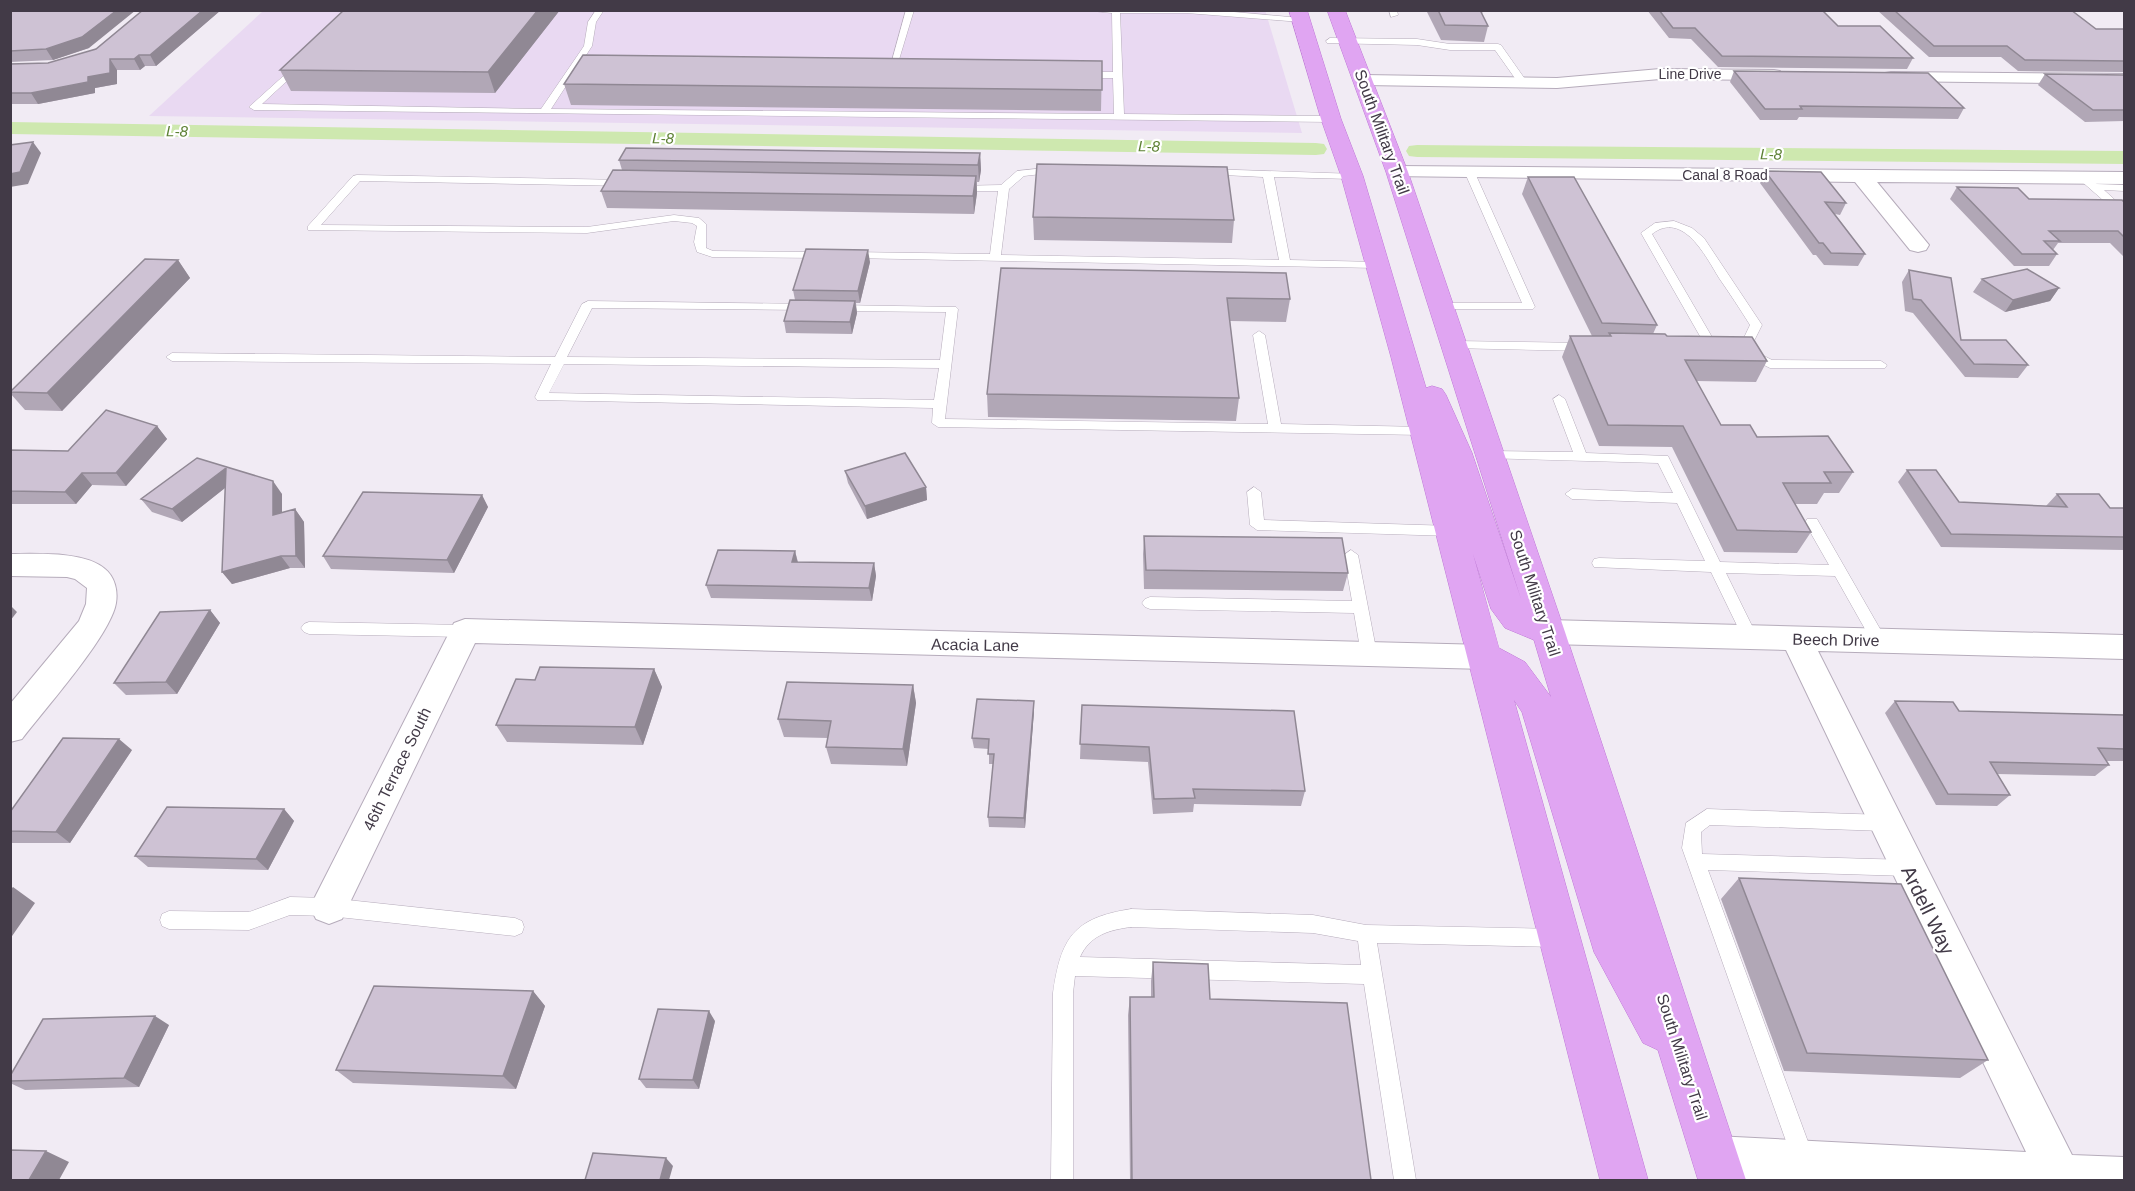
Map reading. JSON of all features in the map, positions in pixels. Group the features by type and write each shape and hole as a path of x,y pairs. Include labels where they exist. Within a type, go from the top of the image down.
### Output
{"main road":[{"path":"1377,116 1354,101 1338,31 1317,17 1297,13 1352,176 1404,357 1624,1180"},
{"name":"South Military Trail","path":"1338,31 1364,80 1397,172 1548,632 1718,1169"},
{"path":"1404,357 1432,394 1457,453 1503,600 1517,619 1548,632"},
{"path":"1486,657 1513,672 1538,707 1615,952 1690,1082"}],"street":[{"name":"Line Drive","path":"1364,80 1522,82 1584,81 1660,74 1790,75"},
{"path":"1874,76 2124,80"},
{"name":"Canal 8 Road","path":"1397,172 1860,175 2090,182 2124,178"},
{"path":"1860,175 1918,244"},
{"path":"10,565 65,566 85,570 98,579 104,592 102,609 91,627 10,729"},
{"name":"Acacia Lane","path":"465,631 1486,657"},
{"name":"46th Terrace South","path":"329,907 465,631"},
{"name":"Beech Drive","path":"1548,632 2124,647"},
{"name":"Ardell Way","path":"1796,639 2062,1179"},
{"path":"1718,1169 1805,1163 2062,1179 2124,1179"}],"lane":[{"path":"544,112 588,46 592,22 600,10"},
{"path":"891,73 910,10"},
{"path":"1087,10 1297,13"},
{"path":"1187,11 1198,10"},
{"path":"1116,11 1119,117"},
{"path":"1338,31 1450,46 1498,47 1522,82"},
{"path":"304,59 254,107 1331,119"},
{"path":"573,68 585,69"},
{"path":"879,73 903,73"},
{"path":"1070,75 1118,75"},
{"path":"995,257 1004,188 1021,173 1063,169"},
{"path":"1200,172 1352,176"},
{"path":"1441,306 1529,307 1470,173"},
{"path":"1268,174 1285,264"},
{"path":"633,183 357,178 312,228 587,230 648,221 694,220 702,226 699,242 701,250 712,254 1378,265"},
{"path":"2090,182 2124,188"},
{"path":"2090,182 2124,213"},
{"path":"944,188 1004,188"},
{"path":"1723,350 1756,325 1694,232 1682,226 1666,224 1653,226 1646,233 1723,350 1770,364 1881,365"},
{"path":"941,404 541,397 588,304 952,309 941,404 938,423 1424,431"},
{"path":"1260,335 1275,429"},
{"path":"1454,345 1593,347"},
{"path":"172,357 945,364"},
{"path":"1558,399 1581,457"},
{"path":"1490,455 1663,459 1750,638"},
{"path":"1254,492 1257,525 1452,531"},
{"path":"1572,494 1683,498"},
{"path":"1812,523 1879,641"},
{"path":"1351,555 1369,654"},
{"path":"1599,562 1839,571"},
{"path":"1150,603 1361,607"},
{"path":"309,628 465,631"},
{"path":"1805,1163 1691,848 1692,828 1707,818 1885,823"},
{"path":"1696,862 1908,868"},
{"path":"169,920 249,921 290,906 329,907 515,927"},
{"path":"1062,1180 1063,993 1066,966 1077,939 1092,927 1111,920 1131,918 1312,924 1366,934 1560,939"},
{"path":"1366,934 1405,1180"},
{"path":"1066,966 1373,975"}],"shaded area":[{"path":"1265,10 1302,133 149,116 263,11"}],"building":[{"path":"10,10 117,10 82,37 46,49 10,51"},
{"path":"143,10 203,10 150,55 139,55 134,59 110,59 110,73 88,77 88,82 31,93 10,93 10,64 48,63 96,49"},
{"path":"344,10 538,10 488,72 280,70"},
{"path":"1438,10 1480,10 1488,26 1445,25"},
{"path":"1659,10 1822,10 1838,26 1880,26 1913,58 1722,56 1695,28 1673,28"},
{"path":"1894,10 2071,10 2096,29 2124,29 2124,61 2025,60 2007,46 1934,46"},
{"path":"583,55 1102,61 1102,90 564,84"},
{"path":"1734,71 1928,73 1964,108 1800,106 1802,109 1765,109"},
{"path":"2045,74 2124,75 2124,110 2093,110"},
{"path":"33,142 20,172 10,174 10,145"},
{"path":"626,148 980,153 978,165 619,160"},
{"path":"1037,164 1227,167 1234,220 1033,217"},
{"path":"613,170 976,176 973,196 601,191"},
{"path":"1765,171 1821,172 1846,203 1825,202 1865,254 1831,253 1823,243 1819,243"},
{"path":"1528,177 1574,177 1657,325 1602,323"},
{"path":"1957,187 2018,188 2029,199 2122,200 2124,202 2124,237 2118,231 2049,231 2060,241 2044,241 2057,254 2022,254"},
{"path":"806,249 868,250 858,291 793,290"},
{"path":"145,259 178,260 47,393 10,392"},
{"path":"1001,268 1286,273 1290,299 1227,298 1239,398 987,394"},
{"path":"2027,269 2059,288 2013,300 1982,279"},
{"path":"1909,270 1951,278 1961,340 2006,340 2028,365 1974,364 1921,300 1913,299"},
{"path":"790,300 855,301 850,322 784,321"},
{"path":"1609,333 1752,337 1767,361 1685,360 1721,425 1750,425 1757,437 1828,436 1853,472 1824,472 1831,483 1783,483 1811,532 1737,530 1683,426 1608,425 1570,336 1611,336"},
{"path":"106,410 157,426 116,473 82,473 65,492 10,491 10,450 68,451"},
{"path":"905,453 926,487 865,506 845,471"},
{"path":"197,458 273,481 273,515 295,509 296,556 281,556 222,572 226,468 172,509 141,499"},
{"path":"1907,470 1936,470 1959,502 2067,507 2057,494 2099,494 2110,508 2124,508 2124,537 1951,534"},
{"path":"363,492 482,495 447,560 323,556"},
{"path":"1144,536 1342,538 1348,573 1146,570"},
{"path":"718,550 795,551 792,562 874,563 869,588 706,585"},
{"path":"210,610 166,682 114,683 160,612"},
{"path":"540,667 654,669 635,727 496,725 516,679 535,680"},
{"path":"787,682 913,685 903,749 826,747 831,721 778,719"},
{"path":"977,699 1034,701 1024,818 988,817 994,754 988,754 989,739 972,738"},
{"path":"1895,701 1953,702 1959,711 2124,715 2124,749 2098,748 2109,765 1990,762 2010,795 1948,794"},
{"path":"1082,705 1294,711 1305,791 1193,789 1195,798 1154,799 1149,747 1080,744"},
{"path":"63,738 119,739 56,832 10,831 10,812"},
{"path":"167,807 284,809 256,859 135,856"},
{"path":"1739,878 1901,884 1988,1060 1807,1053"},
{"path":"1153,962 1208,964 1210,999 1347,1003 1371,1180 1132,1180 1130,997 1154,997"},
{"path":"374,986 533,991 503,1076 336,1070"},
{"path":"658,1009 709,1011 693,1080 639,1079"},
{"path":"155,1016 124,1078 10,1081 10,1076 43,1019"},
{"path":"10,1150 46,1151 29,1180 10,1180"},
{"path":"593,1153 666,1158 660,1180 585,1180"}],"waterway":[{"name":"L-8","path":"10,128 1316,149"},
{"name":"L-8","path":"1417,151 2124,158"}]}
